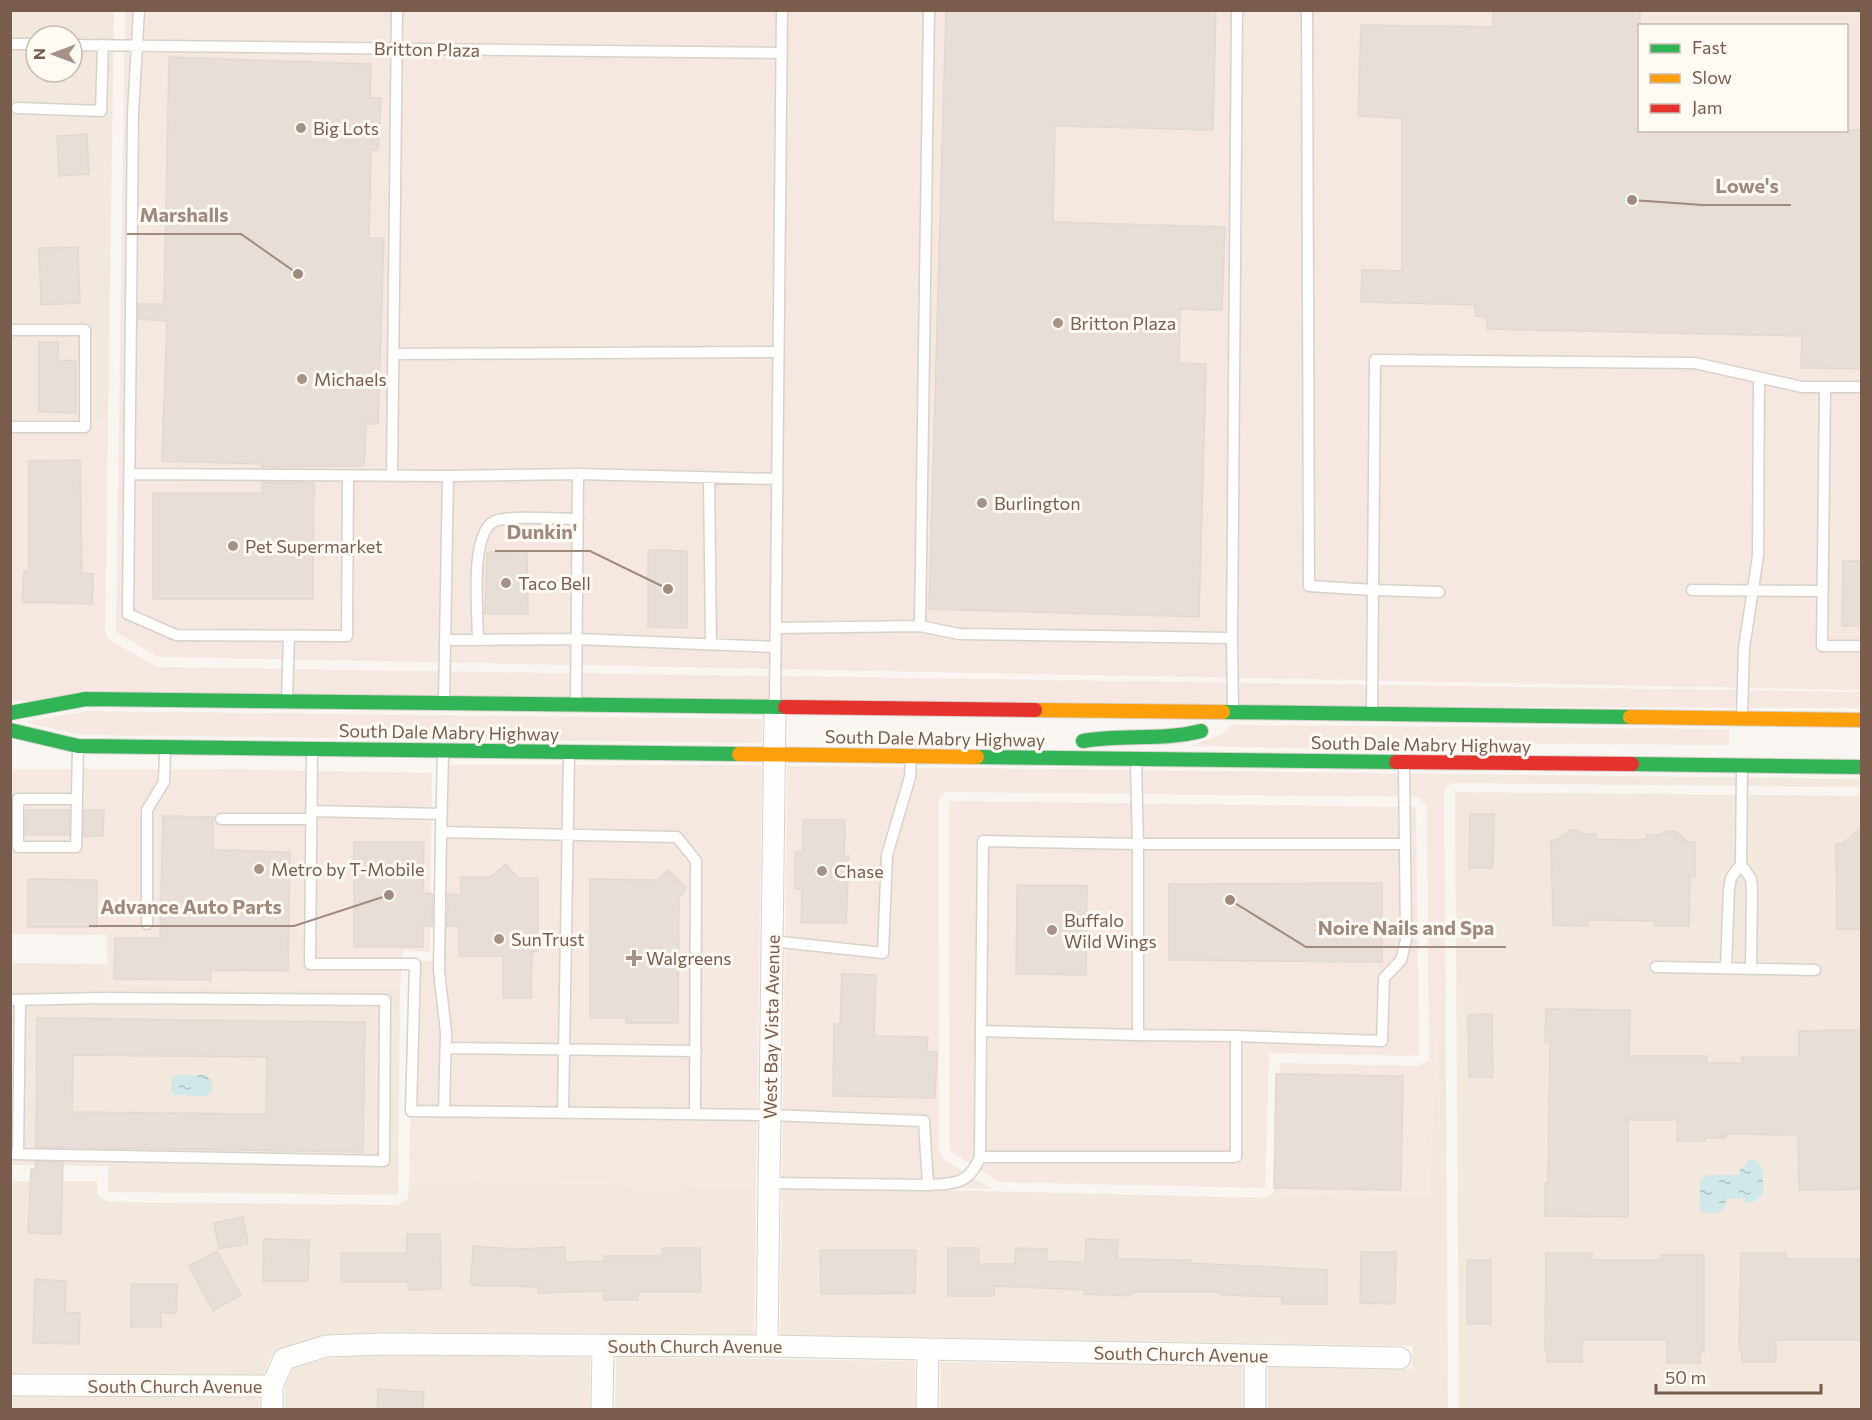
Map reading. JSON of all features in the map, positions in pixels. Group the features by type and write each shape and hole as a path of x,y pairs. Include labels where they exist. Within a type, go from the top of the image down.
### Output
{"main road":[{"name":"South Dale Mabry Highway","path":"10,713 86,699 1862,720"},
{"path":"1014,757 1106,736 1186,735 1216,724 1229,713"},
{"path":"1742,717 1742,766"},
{"name":"South Dale Mabry Highway","path":"10,730 78,746 1862,767"}],"street":[{"name":"West Bay Vista Avenue","path":"767,1346 775,708"},
{"name":"South Church Avenue","path":"10,1384 272,1386 284,1359 326,1346 383,1344 767,1346 1400,1358"},
{"path":"603,1346 603,1410"},
{"path":"927,1410 928,1350"},
{"path":"1255,1355 1255,1410"},
{"path":"272,1386 272,1410"}],"lane":[{"path":"139,10 133,113 128,614 176,635 347,636 348,476"},
{"path":"392,476 397,10"},
{"path":"775,708 782,10"},
{"path":"920,626 929,10"},
{"path":"1229,713 1232,638 1237,10"},
{"path":"1307,10 1309,586 1439,592"},
{"name":"Britton Plaza","path":"84,45 782,53"},
{"path":"17,108 101,111 103,45"},
{"path":"10,330 85,330 85,427 10,427"},
{"path":"393,354 778,351"},
{"path":"1372,715 1375,360 1695,363 1802,387 1862,387"},
{"path":"1742,717 1744,648 1758,556 1759,378"},
{"path":"1825,387 1822,646 1862,646"},
{"path":"131,474 348,476 578,474 777,478"},
{"path":"576,705 578,474"},
{"path":"444,704 448,476"},
{"path":"710,478 711,644"},
{"path":"478,640 478,545 487,526 502,519 578,519"},
{"path":"1692,590 1821,591"},
{"path":"776,628 920,626 959,634 1232,638"},
{"path":"287,702 289,636"},
{"path":"446,640 577,639 776,647"},
{"path":"77,799 18,799 14,826 18,847 76,847 77,799 78,746"},
{"path":"147,924 147,810 164,782 165,747"},
{"path":"312,749 310,964 416,964 411,1111 770,1115 924,1121 928,1185"},
{"path":"443,750 439,971 446,1048 444,1111"},
{"path":"563,1113 569,752"},
{"path":"772,941 883,953 886,855 910,777 912,756"},
{"path":"1136,759 1138,1035"},
{"path":"981,1031 1382,1041 1384,978 1401,960 1406,940 1404,762"},
{"path":"1742,766 1741,864 1751,879 1751,969"},
{"path":"221,819 311,815 441,814"},
{"path":"441,832 677,837 696,861 695,1114"},
{"path":"769,1183 956,1184 974,1172 980,1157 983,841 1138,844 1405,844"},
{"path":"1726,968 1729,889 1731,878 1741,864"},
{"path":"1656,967 1815,970"},
{"path":"102,998 385,1000 384,1161 14,1154 15,1000 102,998"},
{"path":"980,1157 1236,1157 1236,1036"},
{"path":"446,1048 696,1051"}],"shaded area":[{"path":"10,11 114,11 108,422 11,423"},
{"path":"125,11 1861,11 1861,690 158,657 116,632"},
{"path":"108,422 105,631 109,640 158,667 1862,692 1861,708 11,701 11,423"},
{"path":"87,711 762,719 762,743 80,735 25,722"},
{"path":"1232,725 1729,729 1729,745 1456,743 1455,751 1190,746 1222,734"},
{"path":"438,765 762,765 756,1186 409,1181 413,960 432,961 438,958"},
{"path":"787,766 1454,774 1453,783 1446,787 1444,793 1445,921 1428,1196 1274,1193 1280,1063 1419,1066 1429,1060 1427,807 1419,797 945,792 938,801 939,1151 943,1159 992,1189 782,1186"},
{"path":"15,769 212,769 432,773 430,952 403,950 400,988 108,985 107,935 11,934 10,771"},
{"path":"1454,774 1862,779 1861,787 1453,783"},
{"path":"1455,792 1861,796 1861,1409 1459,1409"},
{"path":"949,801 1416,807 1419,1056 1269,1053 1265,1188 999,1182 950,1151"},
{"path":"1445,921 1448,1409 1268,1409 1268,1367 1412,1369 1413,1346 780,1335 782,1186 1264,1198 1274,1193 1428,1196"},
{"path":"11,963 108,964 108,985 400,988 398,1195 108,1192 108,1166 11,1165"},
{"path":"11,1181 97,1181 98,1195 108,1202 398,1205 408,1198 409,1181 756,1186 754,1335 383,1332 326,1335 279,1349 272,1355 263,1375 11,1373"},
{"path":"383,1355 590,1357 590,1409 285,1410 285,1388 293,1368 329,1358"},
{"path":"616,1357 915,1361 915,1409 615,1409"},
{"path":"941,1362 1242,1366 1242,1409 940,1409"},
{"path":"11,1396 259,1398 259,1409 11,1409"}],"water":[{"path":"174,1075 208,1075 208,1078 212,1079 212,1092 208,1093 208,1096 174,1095 174,1092 171,1092 171,1078 174,1078"},
{"path":"1748,1160 1756,1160 1763,1169 1763,1194 1755,1201 1747,1203 1742,1198 1727,1199 1722,1211 1713,1214 1700,1211 1700,1181 1706,1175 1740,1175 1740,1169"}],"building":[{"name":"Britton Plaza","path":"946,10 1216,10 1213,130 1055,126 1053,222 1225,227 1222,310 1180,309 1179,363 1206,364 1199,617 929,609"},
{"path":"1493,10 1640,10 1638,132 1848,132 1848,130 1862,130 1862,369 1801,368 1802,336 1487,329 1487,317 1475,316 1475,305 1361,302 1362,270 1402,271 1402,118 1358,116 1361,25 1493,27"},
{"path":"169,57 371,64 370,98 381,98 378,150 371,150 369,238 384,238 378,424 366,424 364,466 262,467 262,464 162,461 167,321 138,319 139,304 164,304"},
{"path":"87,134 89,174 59,176 57,136"},
{"path":"78,247 80,303 41,305 39,248"},
{"path":"39,342 58,342 58,360 76,361 76,413 39,412"},
{"path":"80,460 82,573 93,574 92,604 22,602 24,571 29,571 29,461"},
{"name":"Pet Supermarket","path":"262,482 314,483 313,599 153,599 153,493 262,493"},
{"path":"648,550 687,551 687,628 648,627"},
{"name":"Taco Bell","path":"527,551 528,614 485,614 487,552"},
{"path":"1843,561 1862,561 1862,626 1842,626"},
{"path":"26,810 69,810 69,835 26,835"},
{"path":"84,810 104,810 103,836 84,836"},
{"path":"1470,814 1494,814 1493,868 1469,868"},
{"path":"163,816 213,817 213,850 290,852 288,971 211,970 211,980 114,979 115,938 160,938"},
{"name":"Chase","path":"803,820 845,820 844,856 849,856 846,923 801,923 802,889 795,889 795,852 803,852"},
{"path":"1862,827 1862,929 1837,929 1836,844 1842,844"},
{"path":"1570,830 1578,830 1582,834 1596,834 1596,839 1634,840 1647,839 1647,835 1661,835 1666,831 1675,831 1688,842 1695,842 1695,876 1690,876 1689,926 1654,926 1654,921 1588,920 1588,926 1553,925 1551,840 1557,840"},
{"path":"354,842 424,842 423,893 433,894 432,926 423,926 423,947 354,947"},
{"name":"SunTrust","path":"506,864 518,878 538,878 538,952 532,952 531,998 503,998 503,956 459,956 459,926 447,926 448,894 461,895 461,877 490,877"},
{"name":"Walgreens","path":"668,870 686,888 679,898 678,1023 626,1023 627,1018 590,1018 590,879 658,880"},
{"path":"28,879 97,880 97,927 28,927"},
{"path":"1382,883 1382,962 1169,960 1169,884"},
{"name":"Buffalo Wild Wings","path":"1017,885 1087,886 1086,975 1016,974"},
{"path":"842,974 876,975 874,1036 928,1037 927,1052 937,1052 935,1098 833,1096 834,1024 840,1024"},
{"path":"1546,1009 1630,1010 1629,1056 1707,1056 1707,1063 1742,1063 1742,1057 1799,1057 1799,1031 1862,1030 1862,1189 1799,1190 1798,1135 1729,1134 1724,1138 1705,1138 1705,1141 1677,1141 1677,1120 1628,1120 1628,1217 1545,1216 1545,1183 1548,1183 1550,1042 1545,1042"},
{"path":"1492,1014 1493,1077 1469,1077 1468,1015"},
{"path":"37,1018 365,1022 363,1152 36,1147","holes":["73,1055 267,1057 266,1114 72,1112"]},
{"path":"1276,1074 1403,1076 1401,1190 1274,1188"},
{"path":"36,1162 63,1162 61,1234 28,1233 31,1169 35,1169"},
{"path":"243,1217 248,1244 219,1249 214,1223"},
{"path":"407,1234 440,1234 441,1289 408,1290 408,1282 341,1282 341,1253 407,1253"},
{"path":"264,1239 309,1240 308,1281 263,1281"},
{"path":"1086,1239 1118,1240 1117,1259 1191,1260 1191,1263 1327,1270 1327,1304 1282,1304 1282,1297 1221,1295 1221,1292 1132,1292 1131,1296 1084,1294 1084,1290 994,1286 994,1296 948,1296 948,1248 979,1248 979,1264 1015,1264 1016,1248 1047,1249 1046,1261 1085,1262"},
{"path":"473,1246 516,1249 565,1247 565,1262 604,1261 604,1256 662,1256 662,1248 700,1248 701,1292 638,1292 638,1300 604,1300 604,1291 538,1293 538,1287 471,1285"},
{"path":"820,1250 916,1250 915,1293 821,1294"},
{"path":"217,1251 241,1295 213,1311 189,1266"},
{"path":"1361,1252 1396,1252 1395,1304 1360,1303"},
{"path":"1546,1253 1592,1253 1592,1260 1661,1260 1661,1255 1704,1255 1704,1352 1700,1352 1700,1363 1667,1363 1667,1340 1582,1340 1582,1362 1547,1362 1547,1350 1545,1350"},
{"path":"1741,1253 1786,1253 1786,1259 1862,1259 1862,1340 1776,1340 1776,1362 1742,1362 1742,1350 1739,1350"},
{"path":"1467,1260 1491,1260 1491,1324 1467,1324"},
{"path":"35,1279 66,1281 65,1312 80,1313 79,1344 33,1343"},
{"path":"131,1284 177,1284 176,1313 161,1313 161,1327 131,1327"},
{"path":"378,1389 424,1392 423,1410 377,1410"}],"traffic: fast":[{"path":"10,713 86,699 785,707"},
{"path":"1223,712 1630,717"},
{"path":"10,730 78,746 739,754"},
{"path":"1083,741 1172,736 1201,731"},
{"path":"977,757 1396,762"},
{"path":"1632,764 1862,767"}],"traffic: slow":[{"path":"1035,710 1223,712"},
{"path":"1630,717 1862,720"},
{"path":"739,754 977,757"}],"traffic: jam":[{"path":"785,707 1035,710"},
{"path":"1396,762 1632,764"}],"place":[{"name":"Big Lots","path":"301,128"},
{"name":"Lowe's","path":"1632,200"},
{"name":"Marshalls","path":"298,274"},
{"name":"Britton Plaza","path":"1058,323"},
{"name":"Michaels","path":"302,379"},
{"name":"Burlington","path":"982,503"},
{"name":"Pet Supermarket","path":"233,546"},
{"name":"Taco Bell","path":"506,583"},
{"name":"Dunkin'","path":"668,589"},
{"name":"Metro by T-Mobile","path":"259,869"},
{"name":"Chase","path":"822,871"},
{"name":"Advance Auto Parts","path":"389,895"},
{"name":"Noire Nails and Spa","path":"1230,900"},
{"name":"Buffalo Wild Wings","path":"1052,930"},
{"name":"SunTrust","path":"499,939"},
{"name":"Walgreens","path":"634,958"}]}
